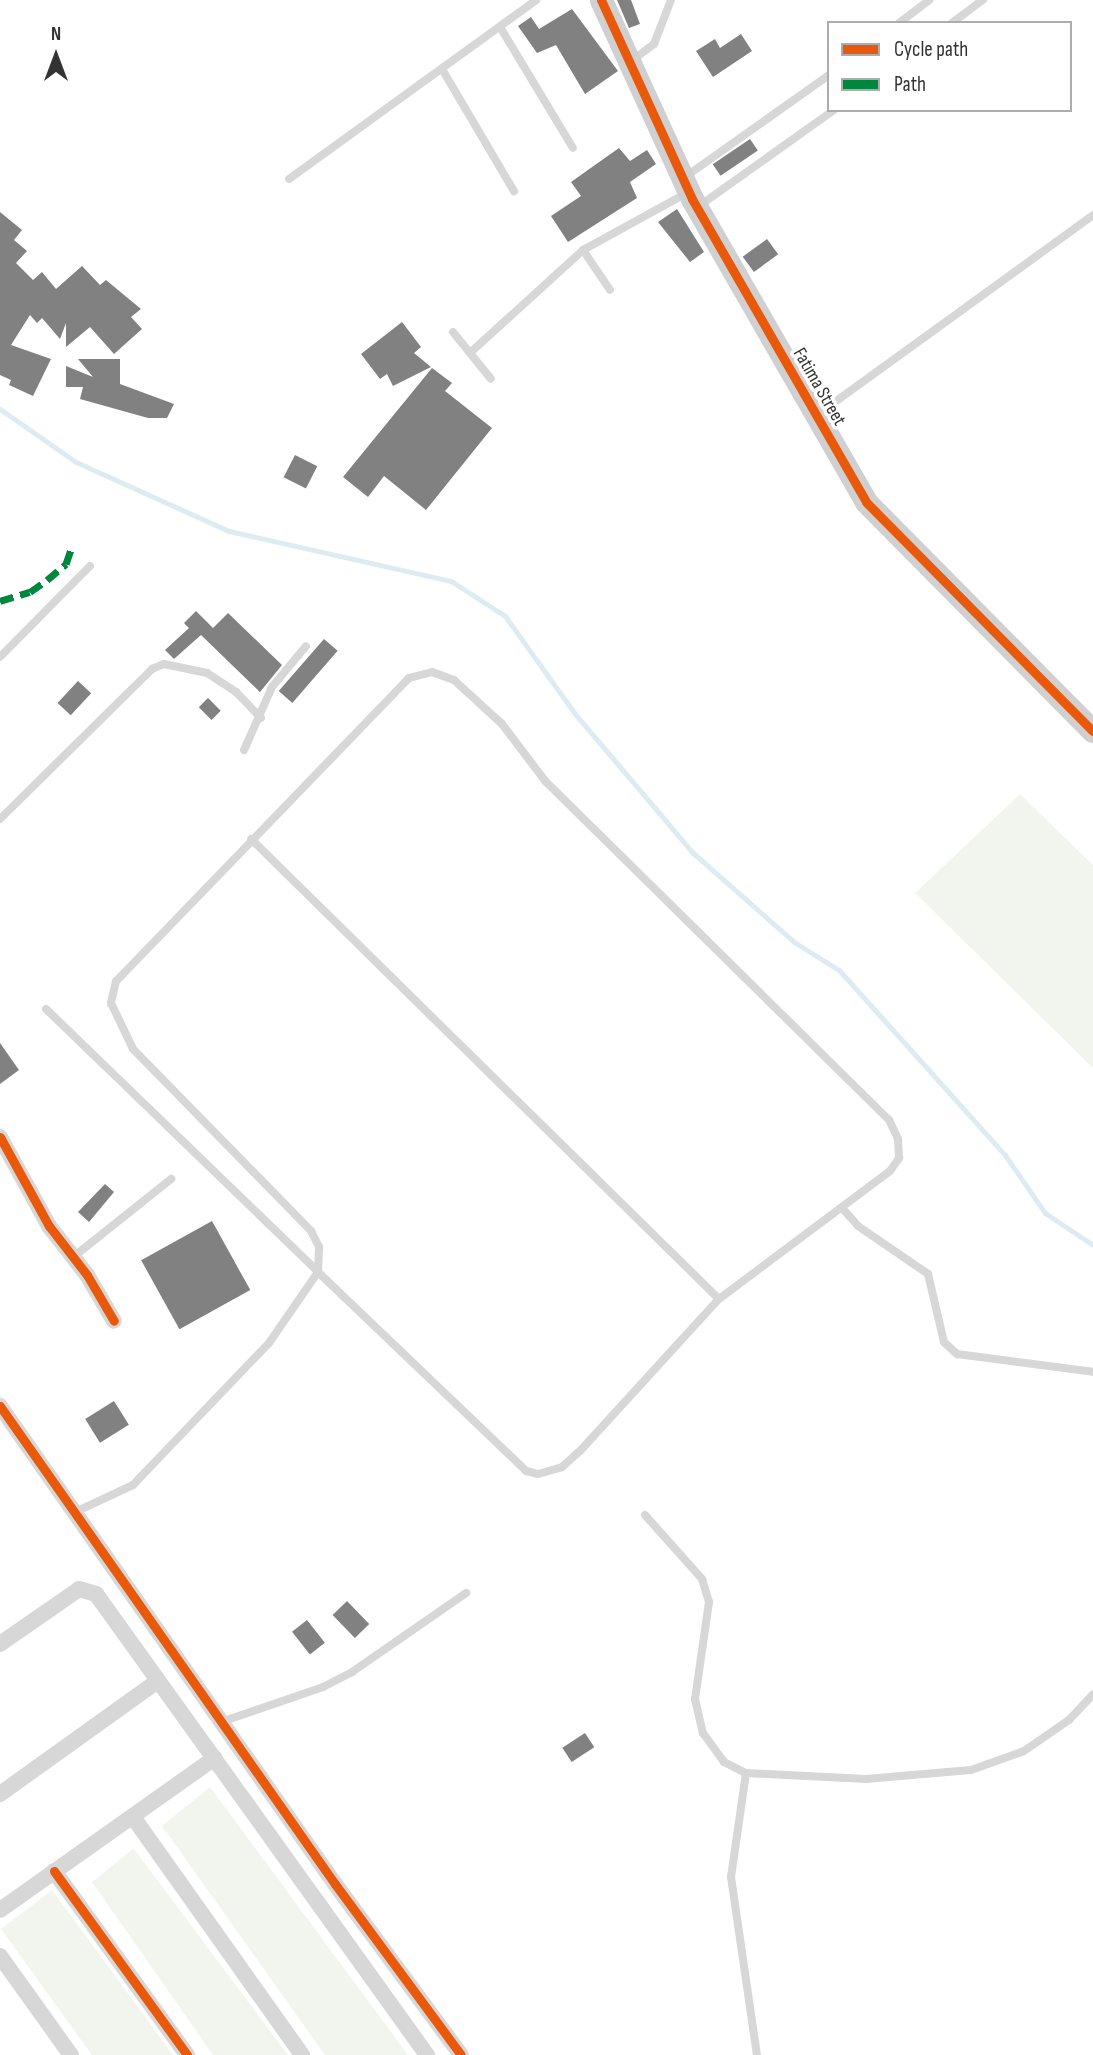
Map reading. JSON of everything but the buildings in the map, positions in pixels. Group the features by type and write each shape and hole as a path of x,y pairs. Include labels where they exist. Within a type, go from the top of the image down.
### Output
{"street":[{"name":"Fatima Street","path":"601,0 689,193 866,502 888,528 1093,731"},
{"path":"0,1137 49,1226 114,1321"},
{"path":"0,1406 221,1722 461,2055"},
{"path":"0,1644 79,1589 96,1594 427,2055"},
{"path":"0,1794 158,1681"},
{"path":"0,1910 215,1758"},
{"path":"133,1817 302,2055"},
{"path":"54,1871 187,2055"},
{"path":"0,1956 71,2055"}],"lane":[{"path":"289,179 537,0"},
{"path":"628,63 654,44 671,0"},
{"path":"902,21 929,0"},
{"path":"955,21 983,0"},
{"path":"499,27 573,148"},
{"path":"442,69 514,191"},
{"path":"689,193 827,77"},
{"path":"471,352 583,250 668,207 831,112"},
{"path":"815,417 1093,215"},
{"path":"583,250 610,290"},
{"path":"453,332 491,379"},
{"path":"0,657 90,566"},
{"path":"244,750 261,718 272,687 306,646"},
{"path":"0,819 152,669 164,664 207,673 236,692 261,718"},
{"path":"46,1009 318,1272 526,1471 538,1474 562,1467 580,1451 719,1299 890,1171 899,1158 898,1139 889,1119 546,782 502,724 454,681 432,672 409,678 116,981 111,1003 133,1049 312,1231 319,1247 318,1272 269,1343 132,1485 75,1513"},
{"path":"251,839 719,1299"},
{"path":"72,1258 171,1179"},
{"path":"842,1208 859,1226 928,1274 944,1342 957,1354 1093,1372"},
{"path":"645,1515 702,1579 709,1602 695,1699 703,1732 724,1762 746,1773 866,1779 971,1770 1024,1751 1069,1720 1093,1694"},
{"path":"221,1722 323,1687 352,1672 466,1593"},
{"path":"746,1773 731,1877 757,2055"}],"shaded area":[{"path":"1020,794 1093,865 1093,1068 915,893"},
{"path":"210,1787 408,2055 325,2055 162,1826"},
{"path":"134,1848 288,2055 213,2055 92,1882"},
{"path":"52,1890 173,2055 92,2055 1,1929"}],"waterway":[{"path":"0,409 76,462 229,531 451,581 505,616 576,715 692,852 794,942 839,970 1005,1155 1045,1213 1093,1245"}],"marked path":[{"path":"0,601 30,592 47,580 66,564 72,547"}],"cycle path":[{"path":"601,0 692,199 866,502 1093,731"},
{"path":"0,1137 49,1226 87,1275 114,1321"},
{"path":"0,1406 335,1884 461,2055"},
{"path":"54,1871 187,2055"}]}
